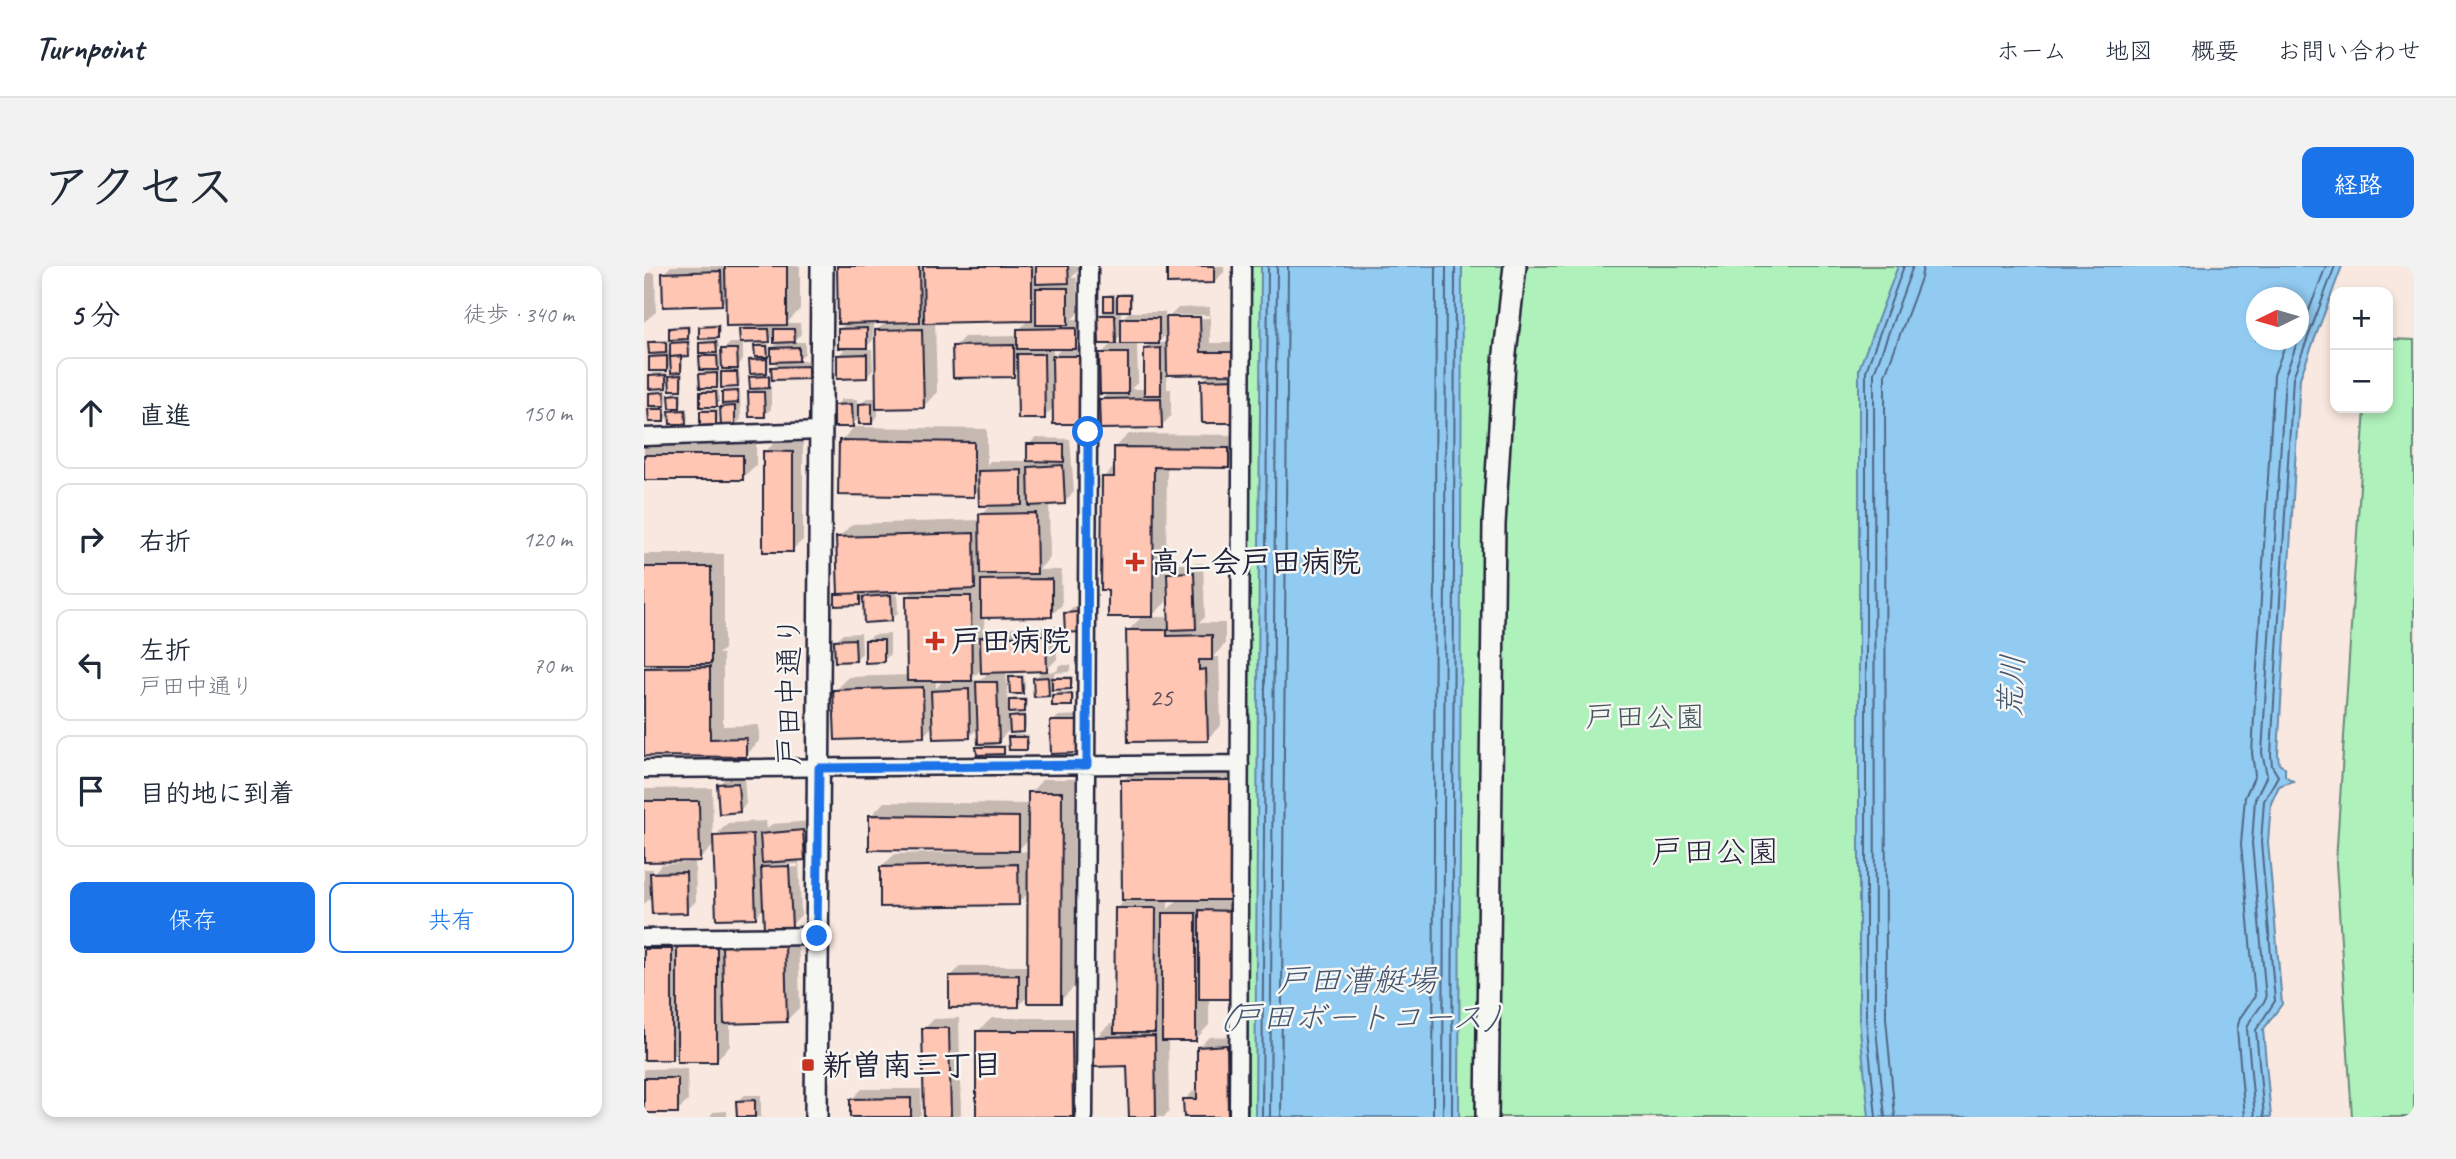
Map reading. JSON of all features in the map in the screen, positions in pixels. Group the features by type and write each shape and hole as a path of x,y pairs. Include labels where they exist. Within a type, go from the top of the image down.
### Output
{"street":[{"name":"戸田中通り","path":"816,1117 822,266"},
{"path":"1084,1117 1089,266"},
{"path":"1238,1117 1242,266"},
{"path":"1488,1117 1494,524 1504,362 1515,266"},
{"path":"644,436 821,431"},
{"path":"644,769 1240,764"},
{"path":"644,937 817,936"}],"green space":[{"name":"戸田公園","path":"1247,266 2122,266 2064,1117 1248,1117"},
{"path":"2393,339 2414,340 2414,1117 2352,1117 2336,862 2365,413 2393,413"}],"water":[{"name":"戸田漕艇場 (戸田ボートコース)","path":"1261,266 1462,266 1459,1117 1255,1117"},
{"name":"荒川","path":"1898,266 2342,266 2334,287 2330,287 2330,298 2300,378 2278,754 2279,764 2285,768 2285,776 2293,781 2279,786 2271,803 2268,842 2282,1004 2263,1030 2271,1117 1869,1117 1859,1020 1859,369"}],"building":[{"path":"725,266 787,266 787,325 726,326"},
{"path":"837,266 919,266 920,322 838,324"},
{"path":"923,266 1032,266 1032,321 924,323"},
{"path":"1036,266 1068,266 1069,283 1036,284"},
{"path":"1167,266 1214,266 1214,283 1167,284"},
{"path":"721,271 722,305 663,307 662,273"},
{"path":"1036,288 1068,288 1068,325 1036,325"},
{"path":"1117,295 1130,295 1130,311 1117,311"},
{"path":"1104,296 1113,296 1113,311 1104,311"},
{"path":"1098,315 1115,315 1116,344 1099,344"},
{"path":"1166,317 1200,317 1201,352 1232,352 1232,374 1167,375"},
{"path":"1121,318 1159,318 1159,344 1121,344"},
{"path":"718,326 718,338 699,339 699,327"},
{"path":"688,327 688,339 669,340 669,328"},
{"path":"867,328 867,348 838,348 838,329"},
{"path":"1076,328 1076,349 1017,349 1017,329"},
{"path":"739,329 769,329 770,342 740,343"},
{"path":"774,329 794,329 795,342 774,343"},
{"path":"922,329 924,408 876,409 875,330"},
{"path":"648,342 666,342 666,353 649,354"},
{"path":"688,342 689,356 670,357 670,343"},
{"path":"716,342 717,353 699,353 699,343"},
{"path":"1014,345 1014,377 953,378 952,346"},
{"path":"754,346 767,346 768,357 755,357"},
{"path":"799,347 799,361 771,362 771,348"},
{"path":"1161,348 1161,395 1144,395 1144,349"},
{"path":"721,349 737,349 738,369 722,369"},
{"path":"1099,353 1128,353 1128,394 1100,394"},
{"path":"867,354 867,378 837,379 837,355"},
{"path":"1017,354 1044,354 1045,419 1018,419"},
{"path":"667,356 667,371 649,371 649,357"},
{"path":"681,356 681,372 671,373 670,357"},
{"path":"699,356 717,356 718,370 700,370"},
{"path":"1052,356 1080,356 1081,424 1053,424"},
{"path":"767,359 767,373 750,374 749,360"},
{"path":"808,366 808,379 772,380 771,367"},
{"path":"721,372 737,372 738,387 721,388"},
{"path":"717,373 717,388 700,388 699,374"},
{"path":"666,375 666,388 649,389 649,376"},
{"path":"681,375 681,390 670,390 669,376"},
{"path":"769,376 769,388 750,389 749,377"},
{"path":"1238,379 1238,423 1202,423 1201,380"},
{"path":"738,391 738,403 722,404 722,392"},
{"path":"664,392 665,406 649,406 649,393"},
{"path":"700,392 716,392 717,407 700,407"},
{"path":"748,392 764,392 765,417 749,417"},
{"path":"680,394 680,408 670,408 669,395"},
{"path":"1161,398 1162,428 1100,429 1099,399"},
{"path":"872,403 872,424 859,424 859,404"},
{"path":"852,404 853,427 834,427 834,405"},
{"path":"735,406 735,427 721,427 720,407"},
{"path":"648,409 664,409 664,422 649,422"},
{"path":"685,410 686,424 670,424 669,411"},
{"path":"700,411 716,411 716,425 700,426"},
{"path":"839,440 974,442 974,497 838,495"},
{"path":"1027,444 1064,444 1064,462 1027,461"},
{"path":"1114,447 1229,448 1229,468 1154,467 1153,617 1108,617 1108,590 1101,590 1102,477 1114,477"},
{"path":"763,451 793,452 793,552 763,552"},
{"path":"644,455 743,455 743,480 644,480"},
{"path":"1063,465 1065,504 1029,506 1028,467"},
{"path":"1022,470 1022,505 979,506 978,471"},
{"path":"1036,513 1037,574 980,574 979,514"},
{"path":"974,533 975,589 838,594 836,537"},
{"path":"644,567 711,567 711,664 644,664"},
{"path":"1194,572 1196,629 1169,630 1167,573"},
{"path":"1052,579 1052,617 981,618 981,580"},
{"path":"835,594 860,594 860,605 835,606"},
{"path":"891,595 892,621 864,623 863,597"},
{"path":"906,596 971,596 972,681 907,681"},
{"path":"1078,612 1079,632 1065,633 1064,613"},
{"path":"1126,630 1167,630 1167,636 1212,635 1212,660 1199,660 1199,670 1206,669 1208,741 1128,742"},
{"path":"1046,635 1047,671 981,673 980,637"},
{"path":"855,639 856,661 835,662 834,640"},
{"path":"865,640 884,640 884,662 865,663"},
{"path":"710,667 710,739 746,738 746,757 644,756 644,668"},
{"path":"1009,677 1022,677 1023,694 1010,694"},
{"path":"1048,677 1049,696 1034,697 1033,678"},
{"path":"1052,678 1071,678 1071,689 1052,690"},
{"path":"976,682 997,682 999,743 978,744"},
{"path":"923,687 924,737 835,740 833,690"},
{"path":"969,689 970,738 933,739 931,691"},
{"path":"1072,694 1072,706 1052,706 1052,695"},
{"path":"1009,700 1025,700 1025,712 1009,713"},
{"path":"1024,716 1024,732 1010,733 1009,717"},
{"path":"1050,721 1078,721 1079,753 1051,754"},
{"path":"1008,737 1027,737 1027,750 1009,750"},
{"path":"976,747 1004,747 1004,754 977,755"},
{"path":"1121,780 1230,780 1230,900 1122,900"},
{"path":"738,783 740,812 719,814 717,784"},
{"path":"1028,792 1062,792 1061,1003 1027,1003"},
{"path":"644,801 699,801 700,861 644,862"},
{"path":"869,815 1019,817 1019,851 869,850"},
{"path":"803,830 805,860 762,863 760,834"},
{"path":"753,834 756,918 716,919 713,836"},
{"path":"1018,864 1019,905 880,907 880,867"},
{"path":"789,866 792,927 764,928 761,867"},
{"path":"686,872 687,913 652,914 650,873"},
{"path":"1115,908 1156,908 1155,1033 1114,1033"},
{"path":"1199,910 1236,911 1235,999 1199,999"},
{"path":"1162,913 1196,913 1196,1041 1162,1041"},
{"path":"785,944 787,1022 724,1024 722,945"},
{"path":"677,947 717,947 717,1062 677,1062"},
{"path":"644,949 672,949 672,1060 644,1060"},
{"path":"1019,975 1019,1007 949,1008 949,976"},
{"path":"922,1028 949,1028 951,1117 924,1117"},
{"path":"976,1031 1072,1031 1073,1117 976,1117"},
{"path":"1155,1036 1156,1117 1129,1117 1127,1066 1094,1067 1094,1037"},
{"path":"1227,1045 1228,1117 1184,1117 1183,1099 1197,1099 1197,1047"},
{"path":"644,1078 678,1078 678,1113 644,1113"},
{"path":"911,1098 911,1117 850,1117 850,1099"},
{"path":"755,1100 755,1117 737,1117 736,1101"}],"place":[{"name":"高仁会戸田病院","path":"1135,562"},
{"name":"戸田病院","path":"935,641"},
{"name":"新曽南三丁目","path":"808,1065"}],"district":[{"name":"戸田公園","path":"1715,851"}],"route":[{"path":"817,936 819,768 1087,765 1088,432"}]}
